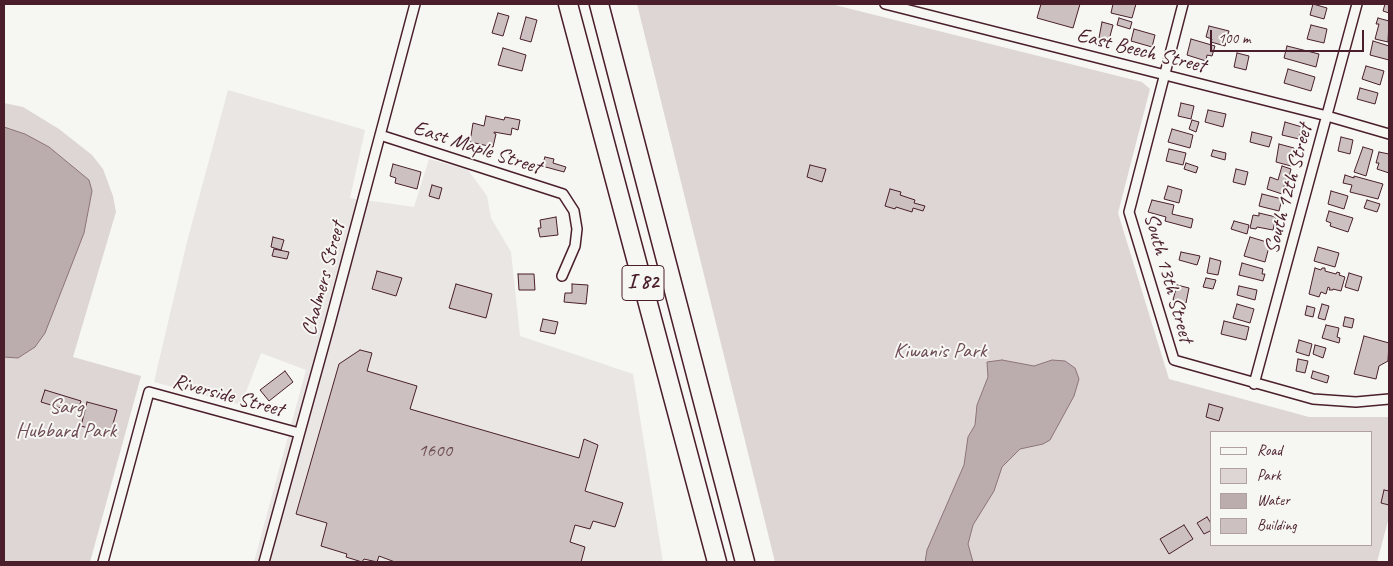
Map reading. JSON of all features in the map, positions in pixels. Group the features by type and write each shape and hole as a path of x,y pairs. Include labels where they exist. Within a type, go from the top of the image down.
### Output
{"highway":[{"name":"I 82","path":"568,4 717,562"},
{"name":"I 82","path":"599,4 745,562"},
{"path":"670,274 758,562"},
{"path":"693,470 706,562"}],"street":[{"name":"Chalmers Street","path":"264,562 416,4"},
{"name":"East Beech Street","path":"885,4 899,6 1327,116 1389,134"},
{"name":"South 13th Street","path":"1183,4 1129,212 1174,360 1254,384"},
{"name":"South 12th Street","path":"1254,384 1357,4"},
{"name":"East Maple Street","path":"380,135 563,194 574,211 577,229 575,246 562,276"},
{"path":"1254,384 1313,399 1356,402 1389,399"},
{"name":"Riverside Street","path":"103,562 148,392 299,433"}],"shaded area":[{"path":"228,90 365,130 350,198 414,207 429,159 468,170 487,196 491,218 511,252 520,336 633,374 663,562 254,562 306,370 261,353 241,405 154,382 187,242"}],"green space":[{"name":"Kiwanis Park","path":"637,4 831,4 1142,82 1150,89 1118,213 1169,379 1309,417 1389,417 1389,517 1377,562 775,562"},
{"name":"Sarg Hubbard Park","path":"4,103 23,107 59,129 92,155 103,169 113,196 116,212 73,357 141,376 90,562 4,562"}],"water":[{"path":"4,127 25,134 49,147 89,180 92,191 84,233 45,333 35,347 18,358 4,357"},
{"path":"1002,360 1034,366 1052,360 1065,361 1075,368 1079,379 1074,396 1050,440 1043,444 1020,449 1002,467 994,491 973,525 968,544 973,562 925,562 927,550 964,465 968,437 975,425 977,405 988,377 987,362"}],"building":[{"path":"1041,4 1080,4 1073,28 1037,18"},
{"path":"1113,4 1136,4 1132,18 1111,13"},
{"path":"1313,4 1327,8 1324,19 1310,15"},
{"path":"1385,4 1389,4 1389,13 1383,11"},
{"path":"498,13 509,16 503,36 492,33"},
{"path":"526,17 537,20 531,42 520,39"},
{"path":"1119,18 1132,22 1130,29 1117,25"},
{"path":"1378,18 1389,21 1388,42 1375,39 1379,24 1376,24"},
{"path":"1102,22 1113,25 1109,40 1099,38"},
{"path":"1311,25 1327,29 1324,43 1307,39"},
{"path":"1209,26 1229,31 1225,46 1211,42 1212,39 1206,37"},
{"path":"1134,29 1155,35 1152,47 1131,41"},
{"path":"1191,39 1215,46 1212,56 1207,55 1206,61 1187,55"},
{"path":"1373,41 1389,46 1389,60 1370,55"},
{"path":"1287,46 1319,54 1316,67 1284,58"},
{"path":"503,48 526,55 522,71 498,65"},
{"path":"1237,53 1249,56 1246,70 1234,67"},
{"path":"1366,66 1384,71 1380,85 1362,79"},
{"path":"1288,69 1315,77 1311,91 1284,83"},
{"path":"1360,88 1378,93 1375,104 1357,99"},
{"path":"1181,103 1194,106 1191,119 1178,116"},
{"path":"1208,110 1226,114 1223,127 1205,122"},
{"path":"486,116 504,120 505,117 520,120 518,130 512,128 511,135 494,132 496,134 493,147 470,142 473,123 484,126"},
{"path":"1192,120 1199,122 1196,132 1189,129"},
{"path":"1285,122 1302,127 1299,139 1282,135"},
{"path":"1172,129 1193,135 1190,148 1168,142"},
{"path":"1252,132 1272,137 1269,147 1250,142"},
{"path":"1341,137 1353,140 1350,154 1338,151"},
{"path":"1279,144 1294,148 1291,166 1276,162"},
{"path":"1363,147 1373,150 1366,176 1354,172"},
{"path":"1169,149 1186,153 1183,165 1166,161"},
{"path":"1213,150 1226,153 1225,160 1211,156"},
{"path":"1379,152 1389,154 1389,173 1377,169 1379,163 1376,163"},
{"path":"545,157 554,159 553,163 566,167 564,172 542,166"},
{"path":"1186,163 1198,167 1196,173 1184,169"},
{"path":"393,164 421,172 417,189 395,183 396,178 390,176"},
{"path":"810,165 826,169 822,182 807,177"},
{"path":"1282,166 1291,169 1282,194 1267,189 1270,177 1278,180"},
{"path":"1236,169 1248,172 1245,185 1233,182"},
{"path":"1345,175 1383,184 1378,199 1350,192 1352,185 1343,183"},
{"path":"432,185 442,188 439,199 429,196"},
{"path":"1168,186 1182,190 1179,203 1164,199"},
{"path":"890,189 901,192 900,195 915,200 914,203 925,206 923,211 913,208 912,212 885,206"},
{"path":"1331,191 1348,196 1344,209 1328,204"},
{"path":"1262,194 1282,199 1279,211 1259,206"},
{"path":"1152,200 1174,205 1172,214 1193,219 1191,228 1165,221 1166,217 1148,212"},
{"path":"1367,200 1380,204 1377,212 1364,208"},
{"path":"1329,211 1353,218 1348,232 1330,226 1331,223 1326,221"},
{"path":"1259,213 1276,217 1273,230 1257,227 1256,229 1250,228 1253,215 1259,216"},
{"path":"556,217 558,235 540,237 538,228 541,228 540,220"},
{"path":"1234,221 1249,225 1247,234 1231,229"},
{"path":"273,237 284,240 281,250 271,247"},
{"path":"1250,237 1270,243 1265,262 1244,256"},
{"path":"1318,247 1339,253 1335,267 1314,261"},
{"path":"274,249 289,252 287,259 272,256"},
{"path":"1181,252 1200,256 1197,265 1179,260"},
{"path":"1210,258 1221,261 1218,275 1207,273"},
{"path":"1242,263 1263,269 1262,274 1265,274 1263,281 1239,275"},
{"path":"1315,268 1321,270 1325,268 1325,271 1336,274 1337,272 1345,277 1341,291 1329,290 1330,288 1328,287 1326,294 1321,292 1319,297 1309,294"},
{"path":"377,271 402,278 396,296 372,289"},
{"path":"1349,273 1362,277 1358,291 1345,287"},
{"path":"518,274 534,274 535,290 519,290"},
{"path":"1206,278 1216,280 1213,289 1203,287"},
{"path":"456,284 492,294 486,318 449,308"},
{"path":"572,284 588,285 586,304 564,302 565,293 572,293"},
{"path":"1177,285 1189,288 1186,303 1173,300"},
{"path":"1239,286 1257,290 1255,300 1237,295"},
{"path":"1237,304 1254,309 1250,323 1233,318"},
{"path":"1322,304 1329,306 1325,320 1318,318"},
{"path":"1307,306 1315,308 1313,317 1305,315"},
{"path":"1345,317 1354,319 1352,328 1343,326"},
{"path":"543,319 558,322 555,334 540,331"},
{"path":"1224,321 1249,327 1246,340 1221,334"},
{"path":"1326,325 1339,328 1337,337 1340,338 1339,343 1322,338"},
{"path":"1364,336 1389,343 1388,361 1379,366 1376,379 1354,374"},
{"path":"1299,340 1312,344 1309,356 1296,352"},
{"path":"1315,345 1326,348 1323,358 1313,354"},
{"path":"360,350 372,353 367,371 417,386 410,409 579,458 584,439 598,445 585,491 623,503 615,527 593,521 590,529 575,525 570,542 585,547 581,562 395,562 379,556 377,562 364,559 362,562 346,557 347,554 321,546 327,523 296,514 339,364"},
{"path":"1298,359 1308,361 1305,373 1296,371"},
{"path":"285,371 293,382 269,401 260,390"},
{"path":"1313,371 1329,376 1327,383 1311,378"},
{"path":"45,390 81,401 78,410 65,407 64,409 41,402"},
{"path":"87,402 117,410 110,434 81,426"},
{"path":"1209,404 1223,408 1219,421 1206,417"},
{"path":"1384,490 1389,491 1389,505 1381,503"},
{"path":"1207,517 1210,522 1210,531 1204,534 1197,523"},
{"path":"1184,525 1193,539 1169,554 1160,539"}]}
